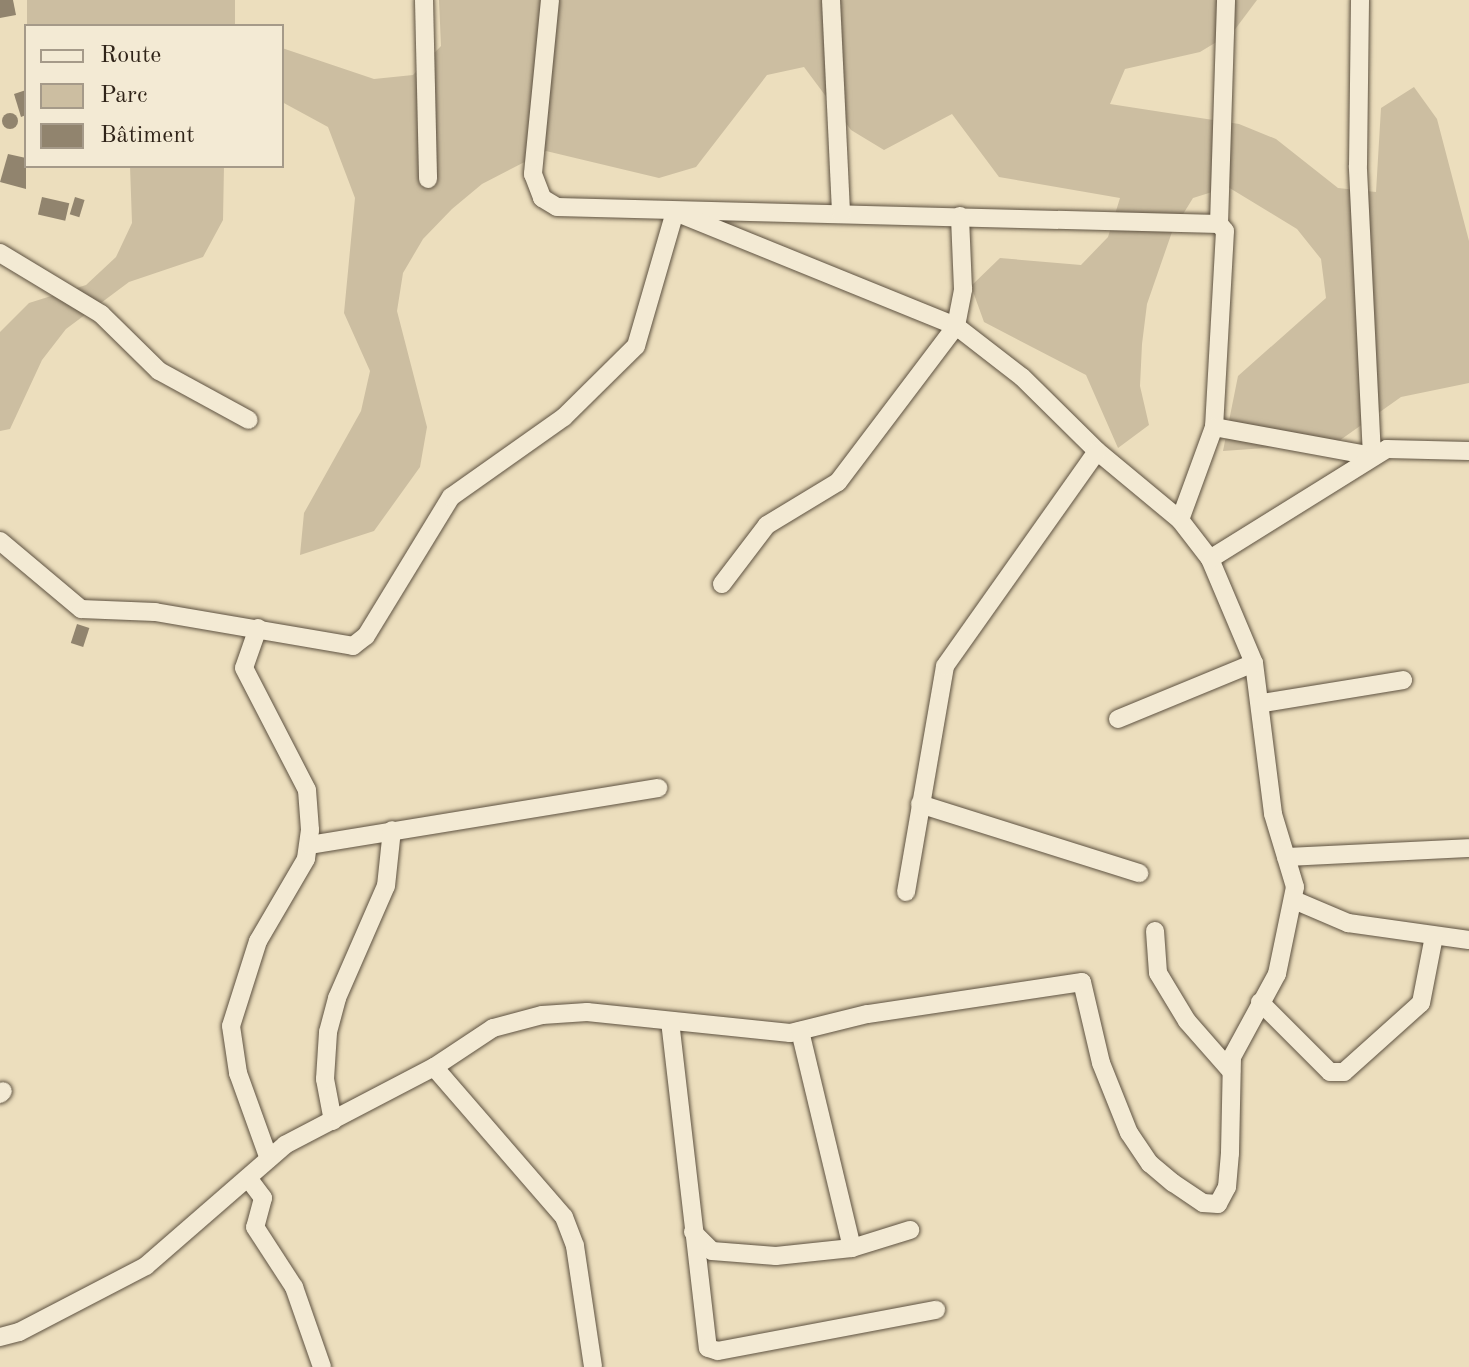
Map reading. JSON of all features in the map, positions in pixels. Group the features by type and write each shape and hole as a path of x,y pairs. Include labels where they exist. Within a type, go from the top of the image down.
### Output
{"street":[{"path":"424,0 428,179"},
{"path":"550,0 534,187 557,207 578,211 960,216 1219,224"},
{"path":"831,0 841,214"},
{"path":"1180,520 1214,427 1225,231 1219,224 1226,0"},
{"path":"1360,0 1358,165 1372,456"},
{"path":"0,1337 19,1332 146,1266 269,1159 434,1067 493,1028 542,1015 587,1012 800,1031 867,1014 1082,982 1101,1063 1129,1133 1150,1164 1211,1205 1218,1204 1227,1187 1231,1071 1238,1040 1281,962 1294,900 1286,857 1273,814 1263,703 1254,663 1210,559 1180,520 1097,451 1022,377 956,326 675,212"},
{"path":"0,541 81,609 155,612 346,646 366,636 451,497 564,417 636,346 675,212"},
{"path":"722,584 767,525 838,482 956,326 963,289 960,216"},
{"path":"0,253 101,314 159,371 249,420"},
{"path":"1214,427 1372,456"},
{"path":"1210,559 1372,456 1403,448 1469,451"},
{"path":"906,892 945,666 1097,451"},
{"path":"258,628 244,668 307,790 310,845 294,886 254,952 231,1026 238,1073 269,1159"},
{"path":"1118,719 1254,663"},
{"path":"1263,703 1403,680"},
{"path":"310,845 658,788"},
{"path":"920,804 1139,873"},
{"path":"333,1121 325,1079 328,1032 337,998 386,886 392,830"},
{"path":"1286,857 1469,848"},
{"path":"1294,900 1348,923 1469,940"},
{"path":"1155,931 1158,973 1187,1021 1231,1071"},
{"path":"1260,1002 1330,1072 1344,1072 1421,1003 1434,936"},
{"path":"670,1021 691,1229 708,1348 718,1351 936,1310"},
{"path":"800,1031 852,1248"},
{"path":"434,1067 564,1217 575,1246 593,1367"},
{"path":"248,1178 263,1198 255,1227 294,1287 322,1367"},
{"path":"691,1229 712,1251 776,1256 852,1248 910,1230"}],"green space":[{"path":"27,0 235,0 235,24 27,24"},
{"path":"439,0 1257,0 1233,32 1200,52 1125,69 1110,104 1239,124 1276,139 1338,188 1376,192 1381,108 1414,87 1437,119 1469,241 1469,383 1401,397 1336,443 1223,451 1238,376 1326,298 1321,259 1297,229 1228,187 1193,198 1172,232 1147,304 1142,344 1140,386 1149,425 1118,448 1086,375 984,322 971,286 1000,258 1081,265 1108,237 1120,198 999,177 952,114 884,150 851,130 804,67 767,75 696,167 659,178 546,151 482,184 452,209 423,239 403,273 397,311 427,427 420,467 374,531 300,555 304,513 361,411 370,371 344,313 355,198 328,127 284,103 284,49 374,79 413,75 441,46"},
{"path":"130,168 224,168 223,220 203,257 129,282 66,329 42,360 10,429 0,431 0,332 29,303 86,285 116,257 132,223"}],"building":[{"path":"0,0 13,0 16,15 0,18"},
{"path":"24,91 24,116 21,117 14,94"},
{"path":"10,113 18,121 10,129 2,121"},
{"path":"8,154 24,158 26,189 0,182"},
{"path":"42,197 69,203 65,221 38,215"},
{"path":"75,197 85,200 79,217 70,214"},
{"path":"77,624 89,628 83,647 71,643"}]}
